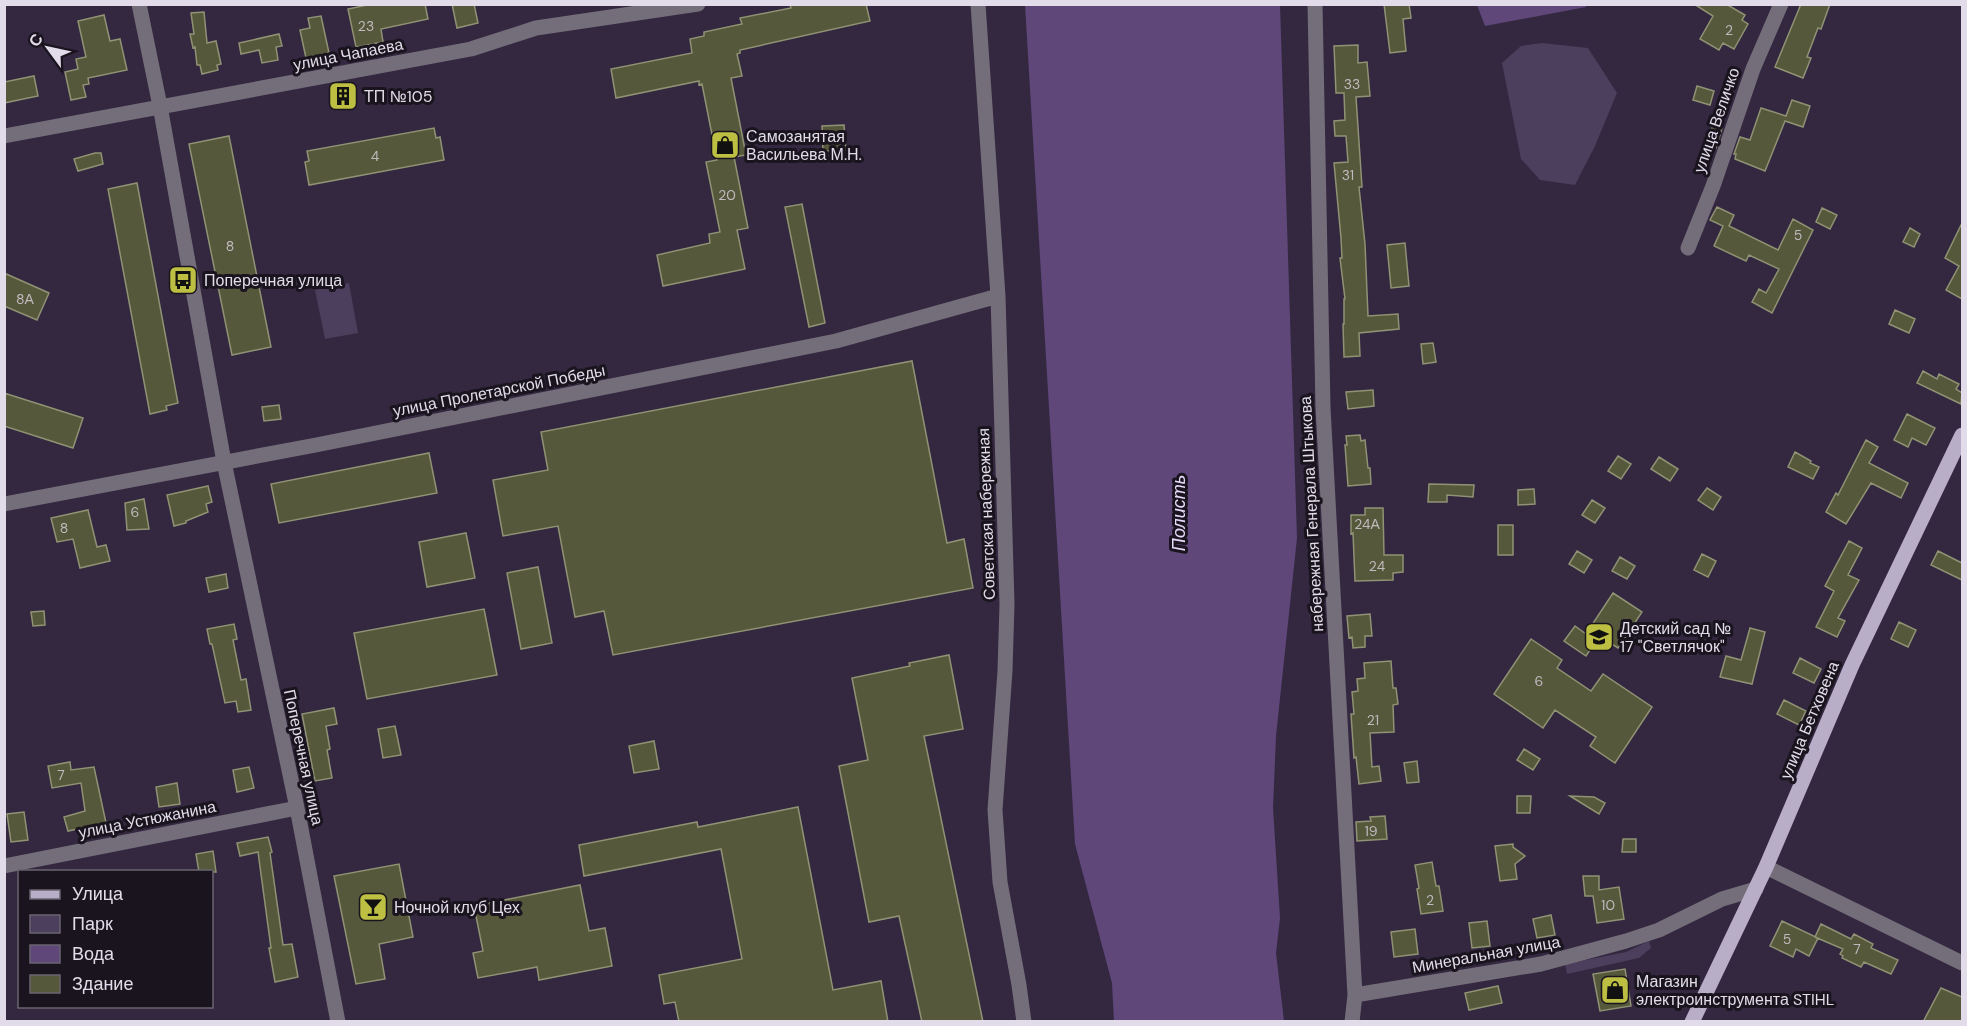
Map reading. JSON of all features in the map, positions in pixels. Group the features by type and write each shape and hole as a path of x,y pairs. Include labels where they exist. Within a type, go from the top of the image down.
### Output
{"main road":[{"name":"улица Бетховена","path":"1692,1022 1766,867 1852,665 1962,435"}],"street":[{"name":"Поперечная улица","path":"139,4 160,106 224,462 297,808 338,1022"},
{"name":"улица Чапаева","path":"4,136 471,49 536,28 698,4"},
{"name":"Советская набережная","path":"978,4 998,296 1007,604 1005,671 994,810 1000,882 1024,1022"},
{"name":"набережная Генерала Штыкова","path":"1315,4 1323,408 1355,995 1352,1022"},
{"name":"улица Величко","path":"1688,248 1713,186 1753,69 1781,4"},
{"name":"улица Пролетарской Победы","path":"4,504 837,340 998,296"},
{"name":"улица Устюжанина","path":"4,866 297,808"},
{"path":"1766,867 1962,963"},
{"name":"Минеральная улица","path":"1355,995 1541,964 1626,942 1659,930 1722,899 1756,889"}],"green space":[{"path":"1542,43 1588,48 1617,93 1595,146 1575,185 1540,180 1521,159 1502,63 1521,46"},
{"path":"349,283 358,333 325,339 315,290"},
{"path":"1649,941 1651,948 1639,958 1567,974 1565,964 1626,952"}],"water":[{"name":"Полисть","path":"1025,5 1280,5 1297,538 1276,736 1273,808 1280,918 1276,953 1284,1021 1114,1021 1112,983 1075,844"},
{"path":"1477,5 1586,5 1586,7 1485,26"}],"building":[{"path":"372,4 425,4 428,19 381,29 383,42 356,47 348,9"},
{"path":"452,4 474,4 478,23 457,28"},
{"path":"790,4 866,4 870,21 740,50 737,54 742,76 731,78 746,155 734,157 748,228 737,230 745,269 663,286 657,255 710,243 709,234 720,232 706,162 717,160 702,84 699,85 699,81 616,98 611,69 692,53 690,39 704,36 704,32 742,24 740,18 791,8"},
{"path":"1384,4 1409,4 1411,18 1403,19 1406,51 1390,53"},
{"path":"1694,4 1726,4 1745,15 1742,20 1748,24 1734,49 1723,43 1719,50 1700,39 1713,16"},
{"path":"1801,4 1830,4 1807,57 1811,58 1803,78 1775,67"},
{"path":"204,12 207,43 216,41 221,64 217,65 218,70 202,74 200,65 197,65 195,47 193,48 190,34 194,34 191,13"},
{"path":"104,15 110,41 120,39 127,70 88,78 89,84 83,85 86,97 71,100 65,72 78,69 76,59 86,57 78,21"},
{"path":"321,16 329,53 306,58 300,30 310,28 308,18"},
{"path":"279,34 282,46 276,47 278,60 262,63 259,50 241,54 239,43"},
{"path":"1358,45 1358,63 1367,62 1370,96 1356,97 1362,187 1359,187 1365,244 1368,316 1398,314 1399,329 1359,333 1360,356 1344,357 1345,299 1334,163 1348,162 1346,136 1335,136 1334,121 1345,120 1344,93 1336,93 1334,46"},
{"path":"34,76 38,96 4,103 4,82"},
{"path":"1697,86 1714,91 1710,105 1693,100"},
{"name":"ТП №105","path":"353,88 356,101 333,105 331,92"},
{"path":"1792,100 1810,106 1803,127 1785,121 1765,171 1735,159 1736,154 1734,154 1740,137 1750,140 1761,108 1786,116"},
{"path":"844,125 846,150 823,151 822,126"},
{"path":"1713,125 1722,128 1716,148 1706,144"},
{"path":"434,128 436,138 440,137 444,160 309,185 305,162 309,161 307,151"},
{"path":"229,136 271,347 232,355 189,144"},
{"path":"101,153 103,164 78,171 74,159"},
{"path":"137,183 178,403 166,406 167,410 150,414 108,189"},
{"path":"802,204 825,323 809,327 785,207"},
{"path":"1717,207 1734,215 1729,226 1778,250 1793,219 1813,230 1772,313 1752,302 1759,289 1766,293 1779,269 1749,255 1746,261 1714,246 1723,226 1710,220"},
{"path":"1822,208 1837,215 1830,229 1816,222"},
{"path":"1962,223 1962,299 1946,290 1959,266 1945,258"},
{"path":"1910,228 1920,234 1914,247 1903,242"},
{"path":"1405,243 1409,286 1391,288 1387,245"},
{"path":"4,273 49,293 37,320 4,306"},
{"path":"1895,310 1915,319 1909,333 1889,324"},
{"path":"1433,343 1436,362 1423,364 1421,344"},
{"path":"912,361 947,543 964,539 973,588 613,655 604,611 575,617 558,526 503,536 493,480 548,470 541,432"},
{"path":"1923,371 1937,379 1939,374 1959,384 1956,389 1962,393 1961,404 1917,383"},
{"path":"1373,390 1374,406 1348,409 1346,392"},
{"path":"4,393 83,418 73,448 4,426"},
{"path":"279,405 281,419 264,421 262,407"},
{"path":"1907,414 1935,428 1926,445 1912,438 1908,447 1894,440"},
{"path":"1360,435 1361,441 1365,440 1371,484 1348,486 1346,436"},
{"path":"1866,440 1878,447 1869,463 1908,483 1901,498 1871,483 1846,524 1826,512 1836,493 1838,495"},
{"path":"1795,452 1819,467 1813,479 1788,467"},
{"path":"429,453 437,493 279,523 271,484"},
{"path":"1618,456 1631,464 1621,479 1608,471"},
{"path":"1659,457 1678,469 1670,481 1651,469"},
{"path":"1429,484 1474,485 1473,497 1447,495 1447,502 1428,502"},
{"path":"208,486 212,502 206,504 208,512 174,526 167,495"},
{"path":"1707,488 1721,497 1713,510 1698,500"},
{"path":"1534,489 1535,504 1518,505 1518,490"},
{"path":"144,499 149,529 127,530 125,503"},
{"path":"1592,500 1605,508 1595,523 1582,515"},
{"path":"1365,508 1383,508 1384,555 1403,555 1403,572 1393,573 1393,580 1355,581 1351,515 1365,515"},
{"path":"88,510 97,547 106,545 110,561 80,568 73,539 57,542 51,518"},
{"path":"1498,525 1513,525 1513,555 1498,555"},
{"path":"466,533 475,578 427,587 419,542"},
{"path":"1849,541 1862,548 1848,575 1859,580 1838,618 1845,621 1837,637 1816,627 1834,591 1825,586"},
{"path":"1577,551 1592,560 1584,573 1569,564"},
{"path":"1938,551 1962,563 1962,580 1931,565"},
{"path":"1702,554 1716,561 1708,577 1694,570"},
{"path":"1620,557 1635,566 1627,579 1612,571"},
{"path":"538,567 552,643 521,649 507,573"},
{"path":"226,574 228,588 209,592 206,578"},
{"path":"1613,593 1642,612 1618,648 1599,636 1586,656 1564,641 1575,626 1586,634"},
{"path":"484,609 497,675 367,699 354,633"},
{"path":"44,611 45,625 33,626 31,612"},
{"path":"1370,614 1372,636 1365,636 1365,647 1353,648 1352,637 1349,638 1347,616"},
{"path":"1899,622 1916,630 1908,647 1891,639"},
{"path":"234,624 237,639 233,640 241,680 246,679 251,710 238,712 236,701 225,703 207,629"},
{"path":"1750,628 1765,632 1752,684 1720,677 1726,656 1741,660"},
{"path":"1531,639 1562,660 1557,668 1591,691 1603,674 1652,707 1615,763 1590,746 1596,737 1555,710 1543,728 1494,694"},
{"path":"949,655 963,729 924,736 983,1022 922,1022 899,916 869,922 839,766 868,760 852,678"},
{"path":"1800,658 1821,669 1814,683 1793,673"},
{"path":"1391,661 1393,688 1396,688 1398,704 1393,705 1394,732 1370,733 1372,767 1379,766 1381,781 1359,784 1356,757 1354,758 1352,692 1358,691 1357,679 1365,678 1364,663"},
{"path":"1784,700 1806,711 1799,725 1777,714"},
{"path":"334,708 337,724 326,726 332,778 315,781 302,714"},
{"path":"395,726 401,755 383,758 378,729"},
{"path":"654,741 659,769 634,773 629,746"},
{"path":"1524,749 1540,759 1533,770 1517,760"},
{"path":"1417,761 1419,782 1407,783 1404,763"},
{"path":"70,762 71,770 94,767 106,823 68,831 64,817 85,811 81,783 52,788 48,766"},
{"path":"249,767 254,788 237,792 233,770"},
{"path":"177,783 180,804 159,807 156,787"},
{"path":"1517,796 1531,796 1530,813 1517,813"},
{"path":"1570,796 1594,797 1605,803 1599,814"},
{"path":"798,807 833,990 881,981 888,1022 679,1022 675,1002 664,1004 659,975 742,959 721,849 584,876 579,845 697,822 698,827"},
{"path":"24,812 28,840 11,842 7,814"},
{"path":"1385,816 1387,839 1357,841 1356,822 1371,821 1370,817"},
{"path":"268,837 272,852 270,853 283,945 292,944 298,977 275,982 258,852 240,856 237,843"},
{"path":"1623,839 1636,839 1636,852 1622,852"},
{"path":"1513,844 1513,847 1525,856 1515,864 1517,879 1500,881 1495,846"},
{"path":"213,851 216,872 199,870 196,854"},
{"path":"1432,862 1443,911 1421,914 1415,865"},
{"name":"Ночной клуб Цех","path":"399,864 413,937 379,944 385,979 356,984 334,876"},
{"path":"1583,876 1599,876 1599,890 1619,887 1624,919 1597,923 1593,896 1585,896"},
{"path":"580,885 589,931 605,928 612,966 539,980 537,967 478,978 473,953 483,951 474,906"},
{"path":"1551,915 1555,935 1537,938 1533,919"},
{"path":"1487,921 1490,946 1472,948 1469,923"},
{"path":"1782,921 1818,938 1809,956 1796,949 1793,957 1770,946"},
{"path":"1821,924 1851,939 1854,934 1873,944 1871,948 1898,960 1891,974 1864,962 1861,967 1842,958 1840,954 1843,949 1815,937"},
{"path":"1415,929 1418,954 1394,957 1391,932"},
{"path":"1625,969 1631,1006 1600,1011 1593,974"},
{"path":"1498,986 1502,1003 1469,1010 1465,993"},
{"path":"1941,988 1962,997 1962,1022 1923,1022"}],"place":[{"name":"ТП №105","path":"343,96"},
{"name":"Самозанятая Васильева М.Н.","path":"725,145"},
{"name":"Поперечная улица","path":"183,280"},
{"name":"Детский сад № 17 \"Светлячок\"","path":"1599,637"},
{"name":"Ночной клуб Цех","path":"373,907"},
{"name":"Магазин электроинструмента STIHL","path":"1615,990"}]}
